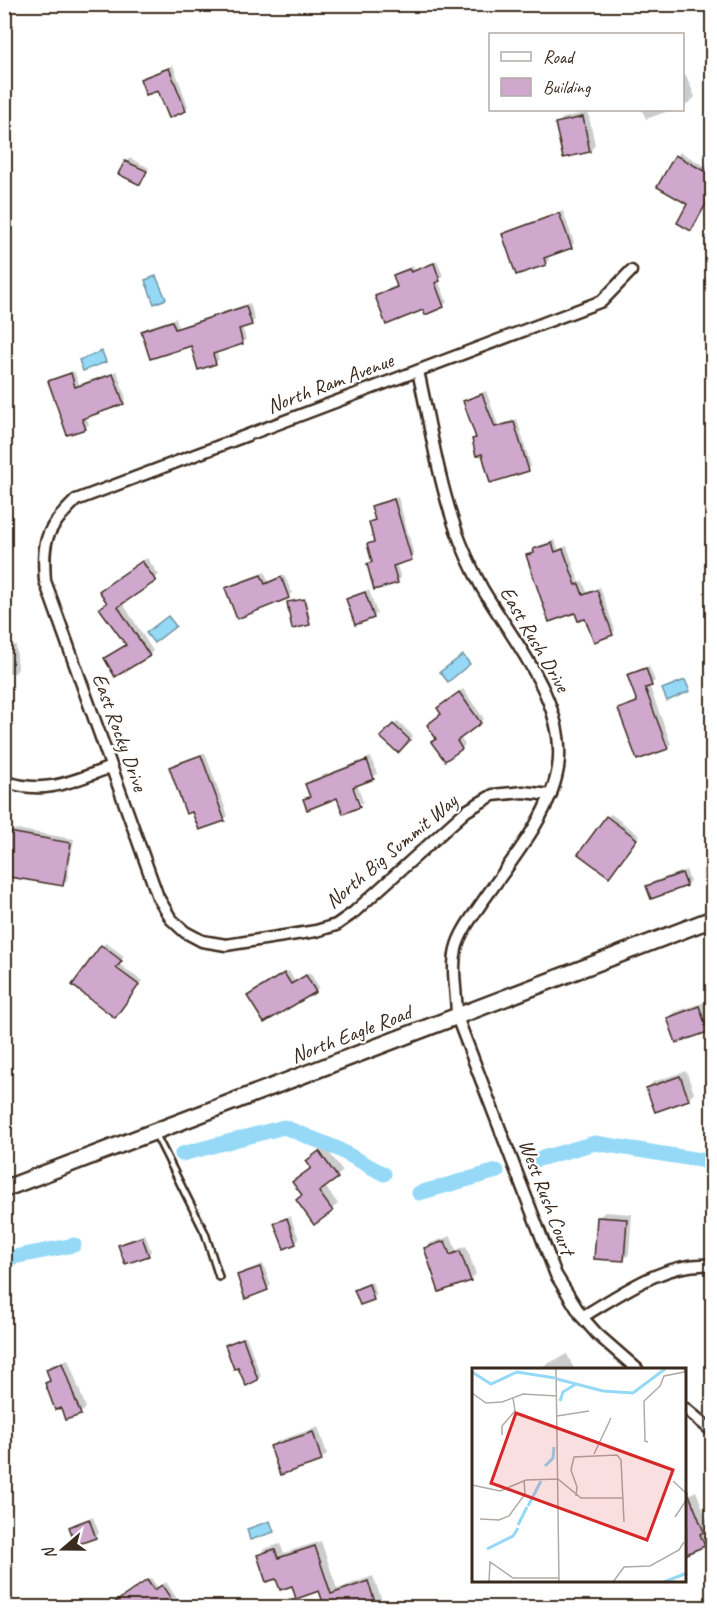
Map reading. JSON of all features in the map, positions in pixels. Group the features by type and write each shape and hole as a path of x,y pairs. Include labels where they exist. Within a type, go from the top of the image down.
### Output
{"main road":[{"name":"North Eagle Road","path":"4,1189 712,919"}],"street":[{"name":"North Ram Avenue","path":"48,537 56,520 76,500 602,300 631,272"},
{"name":"East Rush Drive","path":"418,371 443,484 460,539 482,587 541,684 553,710 559,738 558,767 551,795 537,821 467,926 456,948 454,973 458,1017"},
{"name":"East Rocky Drive","path":"48,537 43,552 45,581 158,897 171,919 185,932"},
{"path":"4,781 16,786 36,789 57,787 111,767"},
{"name":"North Big Summit Way","path":"185,932 201,940 226,945 316,932 336,925 353,914 466,810 493,795 523,792 551,795"},
{"name":"West Rush Court","path":"458,1017 553,1268 582,1317 597,1334 636,1368"},
{"path":"582,1317 659,1274 691,1266 712,1265"},
{"path":"687,1410 712,1431"}],"lane":[{"path":"154,1132 205,1233 219,1277"}],"water":[{"path":"156,276 166,299 154,304 145,280"},
{"path":"102,351 106,362 83,371 79,360"},
{"path":"168,616 176,626 154,643 146,633"},
{"path":"463,655 470,664 448,682 440,672"},
{"path":"685,680 690,691 667,701 662,689"},
{"path":"270,1521 274,1532 250,1540 247,1529"}],"building":[{"path":"169,68 186,111 169,118 158,91 146,95 140,79"},
{"path":"583,117 590,152 563,158 555,123"},
{"path":"675,155 712,175 712,193 691,231 677,223 687,204 657,187"},
{"path":"125,161 147,171 140,185 118,174"},
{"path":"559,213 572,248 544,258 546,265 516,275 502,234"},
{"path":"434,263 440,281 435,283 444,307 425,315 423,310 386,325 375,296 397,287 393,275 409,269 411,272"},
{"path":"246,306 252,325 239,329 243,344 213,354 216,364 198,370 191,346 150,359 141,331 172,321 175,329"},
{"path":"71,373 75,387 113,374 124,404 82,419 86,429 67,435 48,381"},
{"path":"482,394 495,427 514,422 529,471 490,483 482,454 476,456 472,439 476,438 463,401"},
{"path":"394,499 412,560 393,566 398,583 374,590 367,564 372,562 367,544 374,542 369,522 375,520 371,506"},
{"path":"552,543 555,552 563,549 576,585 579,584 583,595 597,590 613,635 594,642 585,619 578,621 575,613 549,622 526,555 534,553 533,549"},
{"path":"142,561 156,581 118,607 150,656 115,677 104,658 126,645 99,608 107,603 99,591"},
{"path":"261,575 265,584 281,577 289,598 237,619 225,588"},
{"path":"365,592 374,618 355,625 346,599"},
{"path":"304,599 310,625 292,629 287,602"},
{"path":"646,668 652,686 645,688 668,749 637,760 618,709 637,702 627,675"},
{"path":"459,692 481,723 457,741 462,749 445,761 431,742 436,739 427,725 441,714 437,708"},
{"path":"393,724 410,740 398,753 380,737"},
{"path":"201,755 225,821 199,830 192,812 186,814 169,767"},
{"path":"367,760 374,779 353,787 360,807 343,814 337,798 307,810 303,799 310,797 305,784"},
{"path":"606,816 637,839 609,877 578,854"},
{"path":"9,832 71,843 63,886 4,876 4,860"},
{"path":"682,873 687,886 651,899 646,886"},
{"path":"101,945 122,961 116,968 139,985 115,1018 72,985"},
{"path":"284,973 291,984 306,975 316,992 264,1023 247,996"},
{"path":"699,1006 708,1032 676,1043 667,1018"},
{"path":"680,1076 689,1100 655,1112 646,1088"},
{"path":"319,1151 338,1178 319,1192 333,1211 314,1225 296,1200 302,1195 292,1182 311,1168 306,1161"},
{"path":"597,1217 627,1219 624,1261 594,1259"},
{"path":"287,1218 296,1244 284,1249 274,1223"},
{"path":"142,1237 149,1256 125,1264 118,1245"},
{"path":"445,1241 450,1255 460,1251 471,1281 439,1292 424,1248"},
{"path":"260,1267 268,1290 245,1299 237,1275"},
{"path":"369,1284 374,1300 360,1305 354,1290"},
{"path":"243,1338 258,1380 246,1386 238,1368 234,1369 225,1345"},
{"path":"62,1363 81,1415 65,1420 61,1408 55,1410 45,1383 50,1381 46,1369"},
{"path":"313,1432 322,1461 280,1475 270,1446"},
{"path":"687,1490 704,1532 700,1534 705,1546 687,1554"},
{"path":"89,1519 96,1538 76,1545 69,1527"},
{"path":"315,1546 331,1594 368,1581 377,1608 325,1608 319,1591 296,1599 292,1586 280,1590 276,1579 266,1582 257,1555 275,1549 278,1558"},
{"path":"147,1580 154,1590 162,1585 177,1608 107,1608"}],"waterway":[{"path":"182,1154 284,1127 336,1148 384,1174"},
{"path":"532,1161 595,1143 712,1162"},
{"path":"419,1193 497,1171"},
{"path":"4,1259 74,1245"}]}
